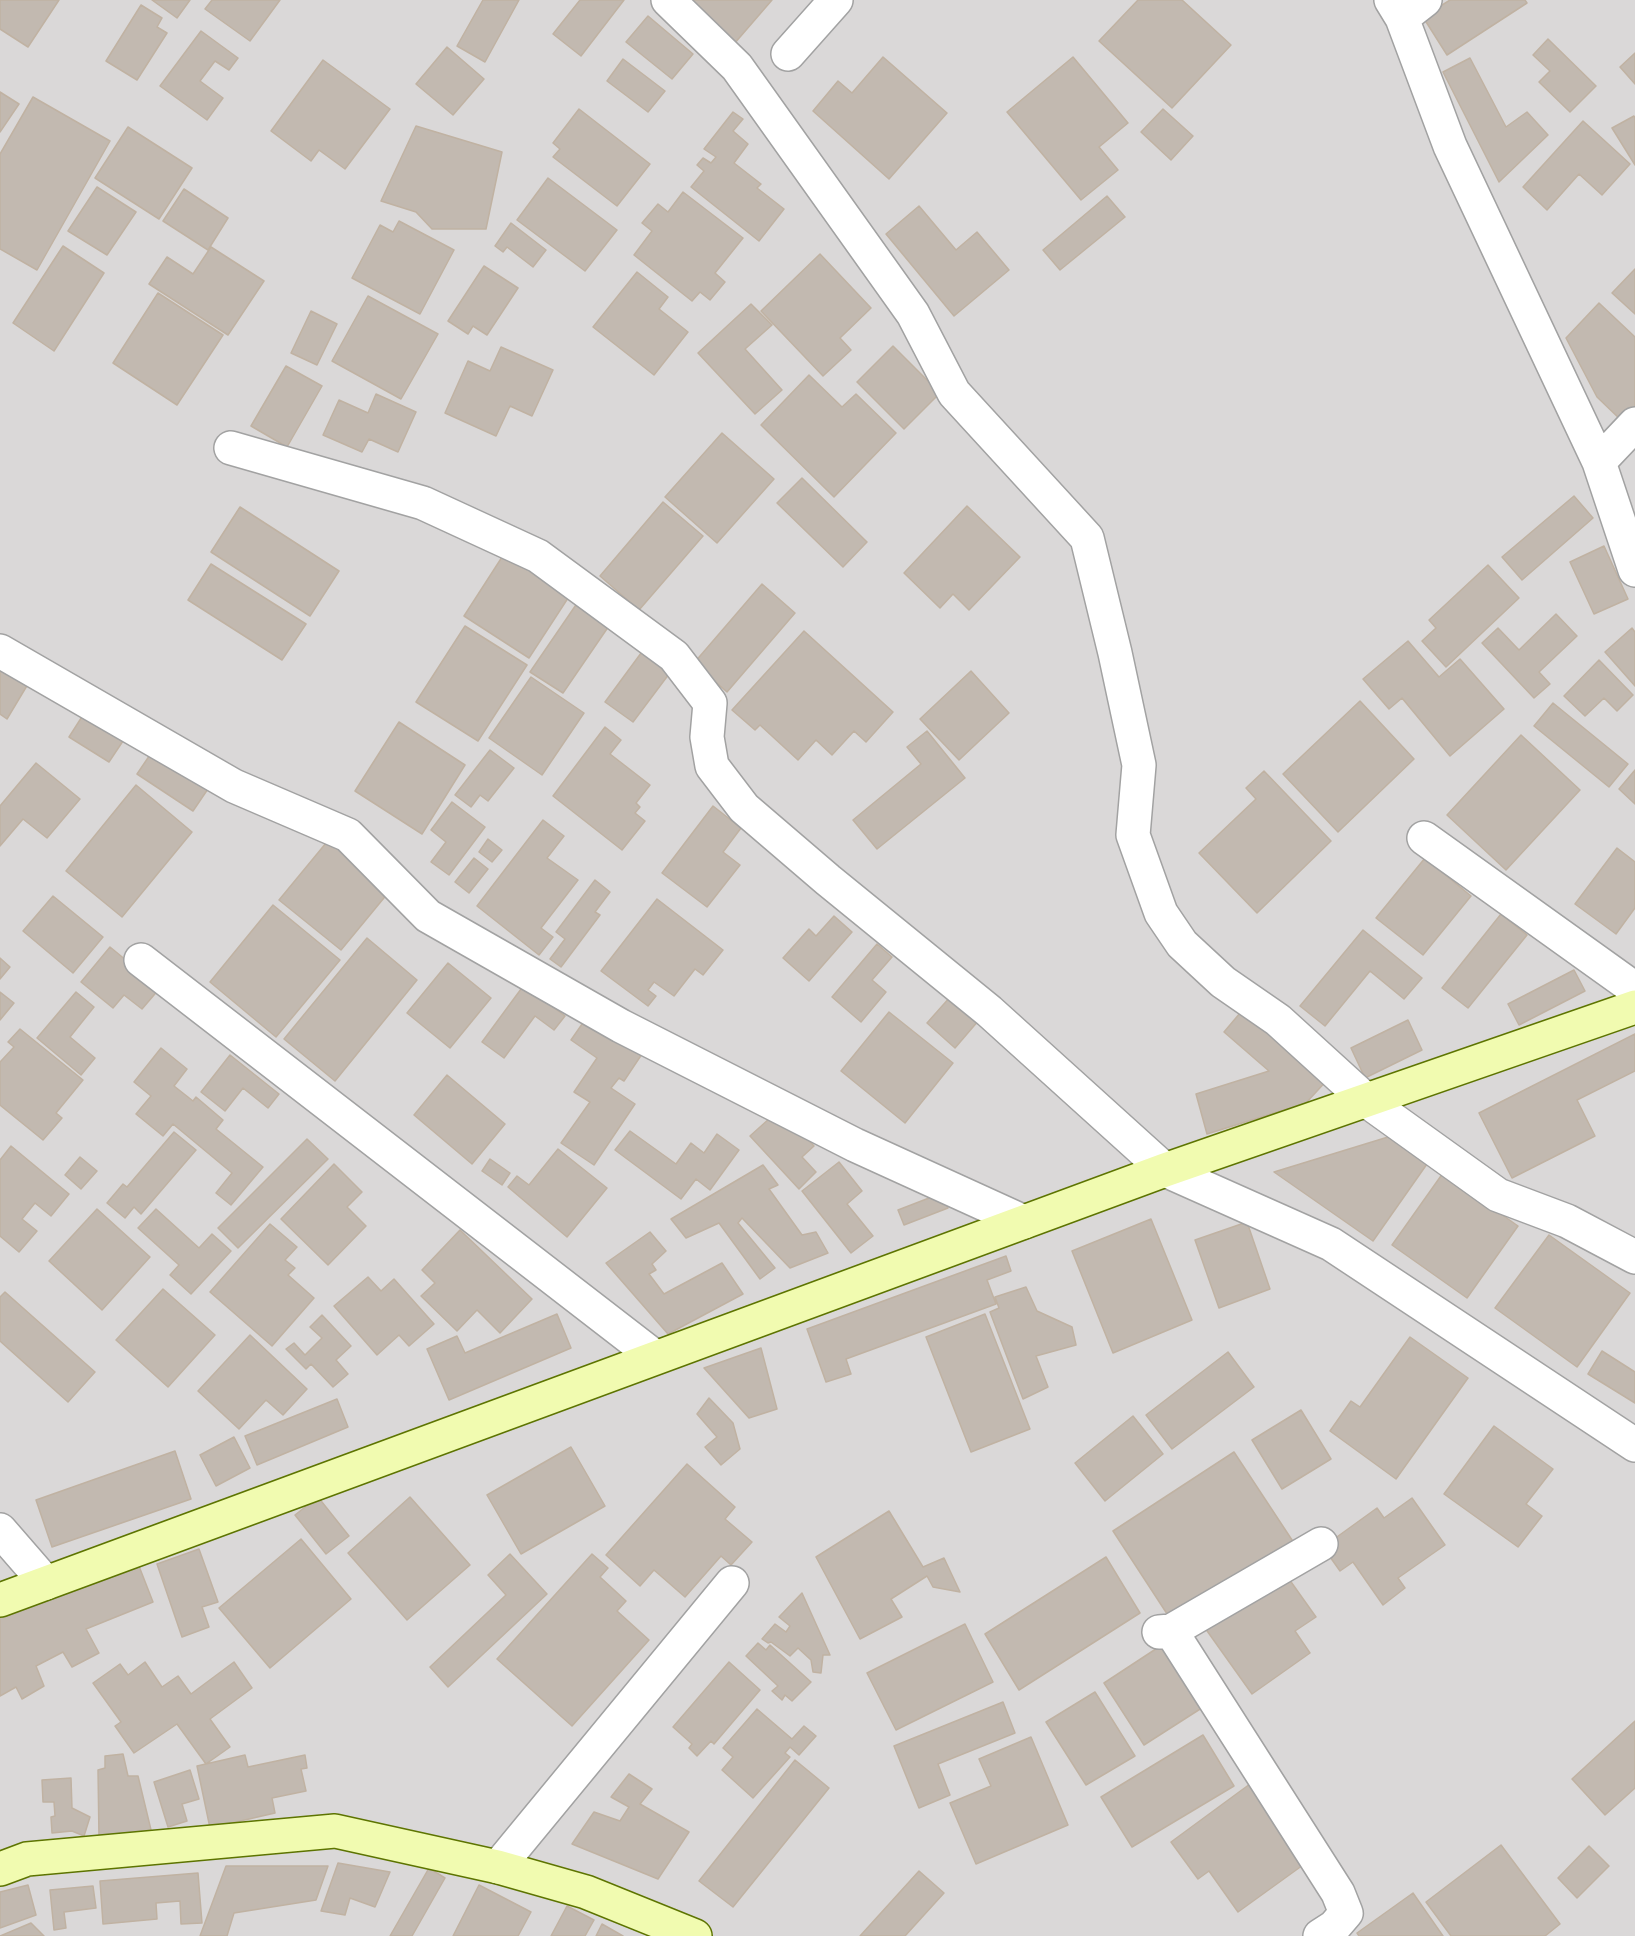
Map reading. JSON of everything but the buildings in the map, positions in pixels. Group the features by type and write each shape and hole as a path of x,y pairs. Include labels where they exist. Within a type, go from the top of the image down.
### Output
{"street":[{"path":"668,0 737,67 913,314 954,393 1087,538 1139,765 1133,835 1161,913 1182,944 1215,974 1278,1020 1367,1101 1498,1196 1567,1221 1635,1257"},
{"path":"788,54 836,0"},
{"path":"1406,6 1450,146 1599,462 1635,570"},
{"path":"1599,462 1635,424"},
{"path":"231,448 423,503 538,556 674,656 710,703 708,737 712,766 744,808 828,880 989,1011 1165,1170 1331,1244 1635,1445"},
{"path":"0,651 234,786 348,835 428,916 621,1026 855,1145 1024,1222"},
{"path":"1424,838 1635,989"},
{"path":"141,960 655,1357"},
{"path":"0,1600 1165,1170 1635,1006"},
{"path":"0,1530 46,1583"},
{"path":"1320,1936 1334,1927 1346,1913 1338,1893 1165,1631 1321,1544"},
{"path":"498,1867 732,1583"},
{"path":"0,1869 27,1859 335,1831 498,1867 585,1892 695,1936"}],"shaded area":[{"path":"0,0 1635,0 1635,1936 0,1936"}]}
